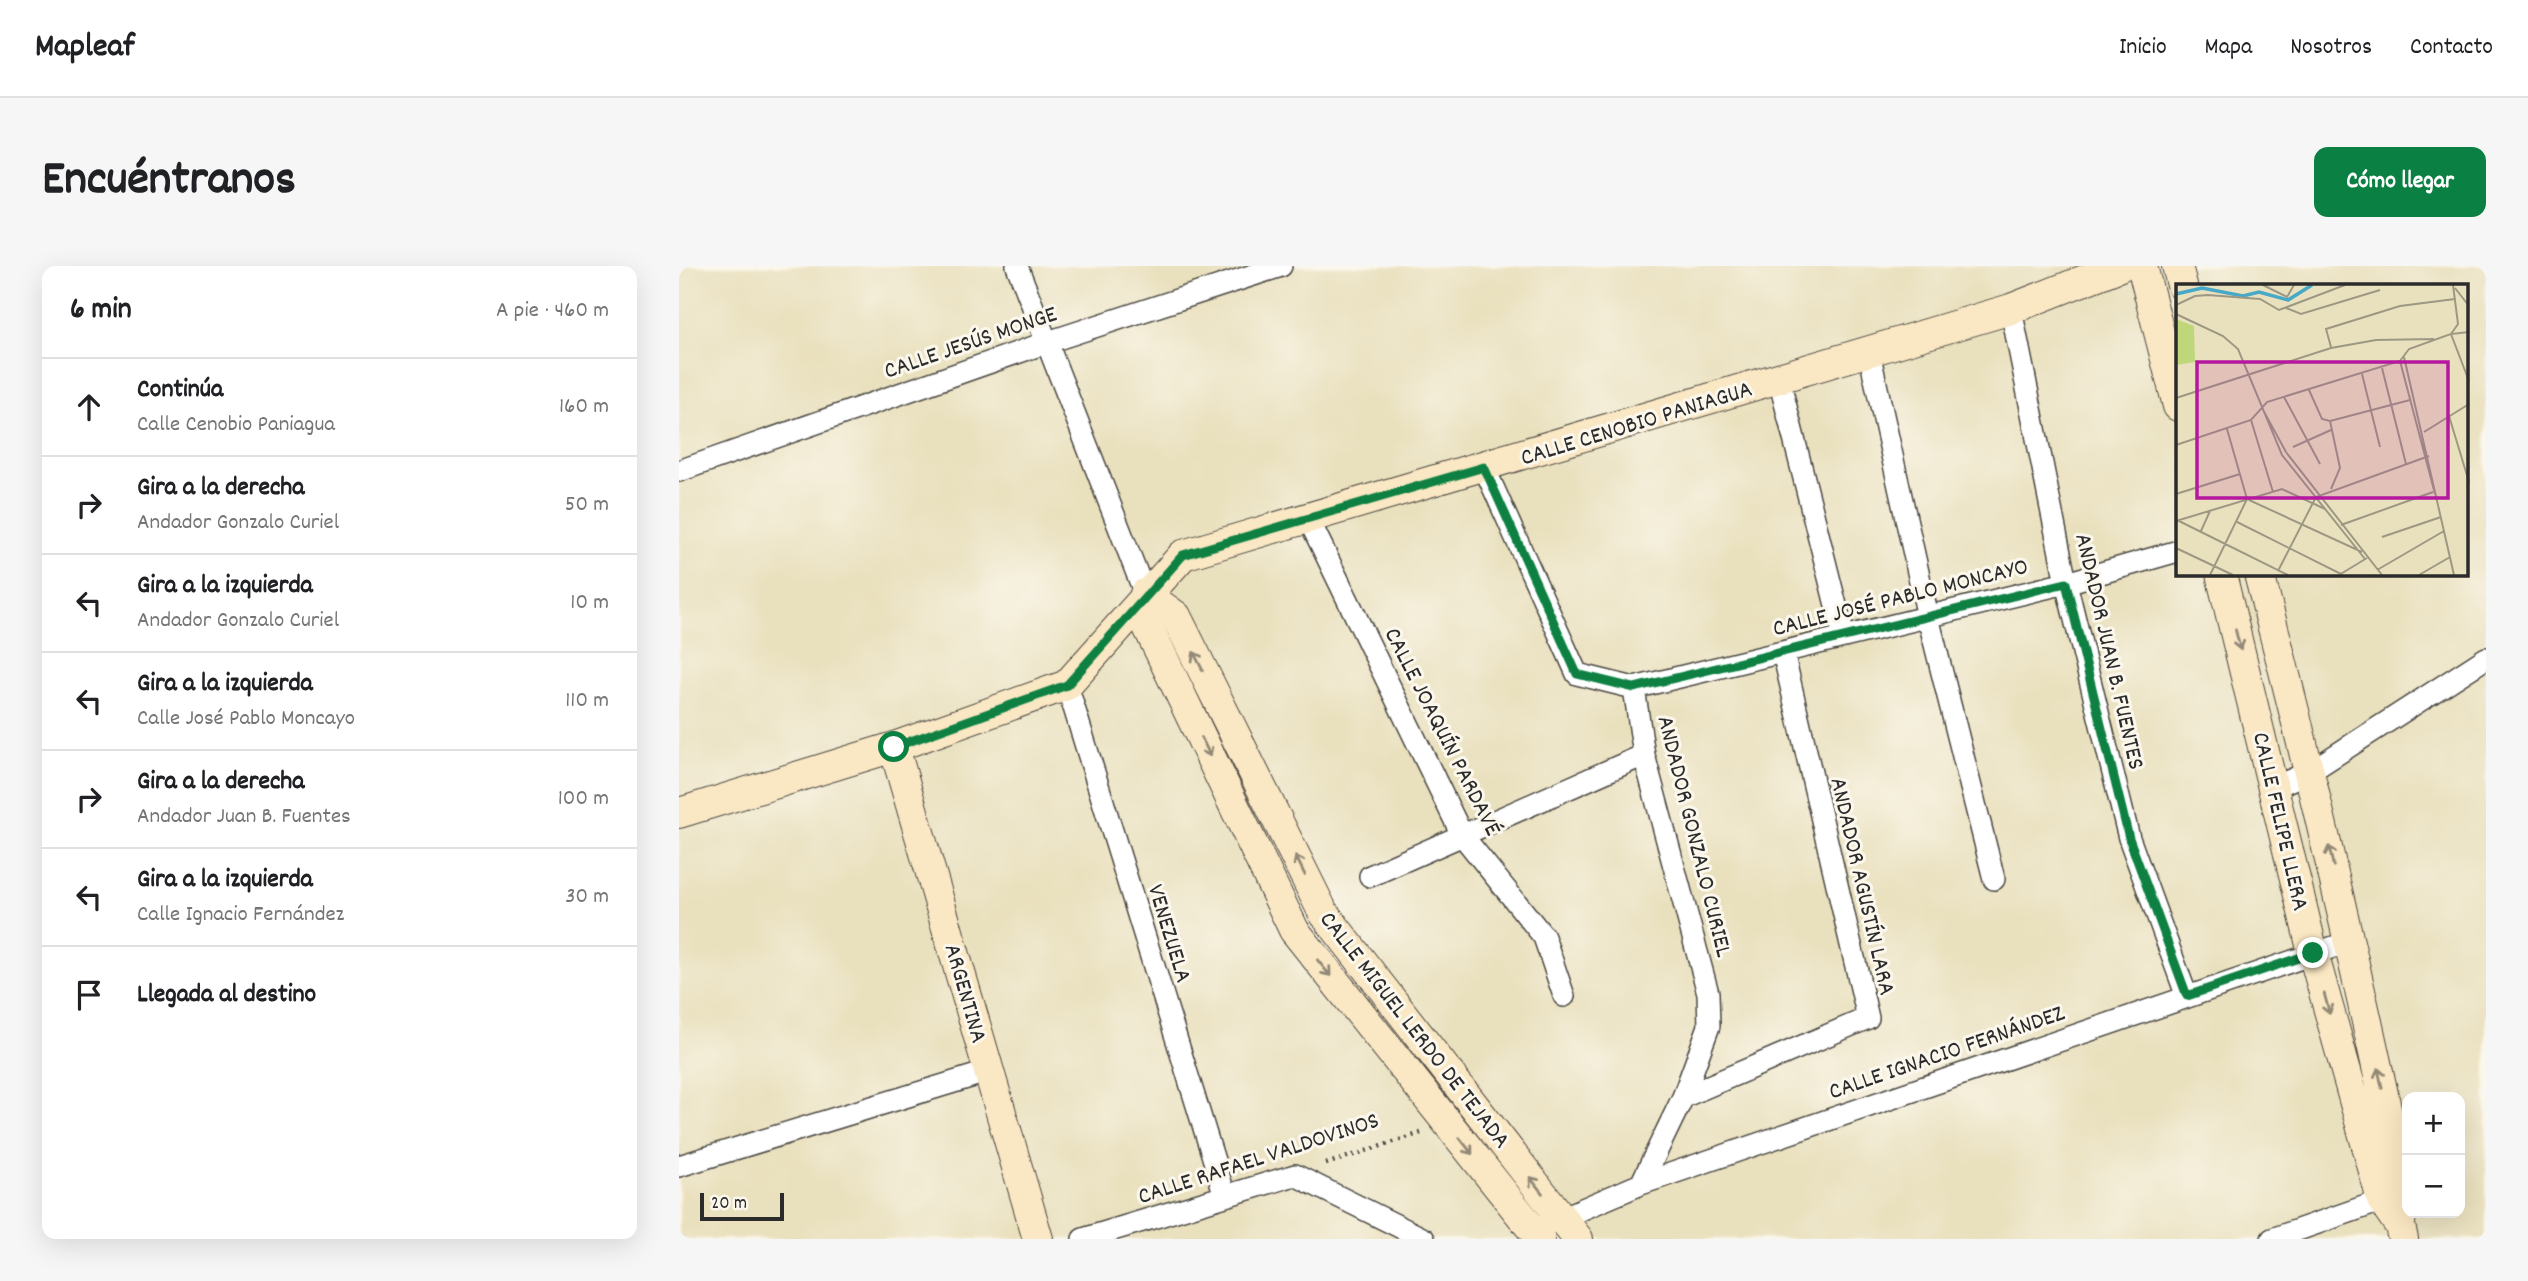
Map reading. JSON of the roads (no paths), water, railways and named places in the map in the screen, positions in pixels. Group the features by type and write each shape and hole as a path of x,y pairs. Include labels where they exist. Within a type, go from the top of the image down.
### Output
{"street":[{"name":"CALLE MIGUEL LERDO DE TEJADA","path":"1017,266 1145,594 1148,626 1294,930 1534,1237"},
{"name":"CALLE JESÚS MONGE","path":"679,471 1048,342 1281,266"},
{"name":"CALLE CENOBIO PANIAGUA","path":"679,813 894,747 1067,685 1145,594 1183,555 2011,309 2120,266"},
{"path":"2142,266 2176,398"},
{"path":"2177,266 2182,284"},
{"name":"ANDADOR JUAN B. FUENTES","path":"2011,309 2066,583 2129,838 2187,996"},
{"path":"1869,352 1928,617 1994,879"},
{"path":"1779,379 1844,637"},
{"name":"ANDADOR GONZALO CURIEL","path":"1484,467 1577,674 1634,688 1644,755 1708,993 1709,1026 1683,1097 1641,1184"},
{"name":"CALLE JOAQUÍN PARDAVÉ","path":"1308,518 1462,835 1544,937 1564,996"},
{"name":"CALLE JOSÉ PABLO MONCAYO","path":"1634,688 2066,583 2176,552"},
{"name":"CALLE FELIPE LLERA","path":"2222,576 2275,787 2313,953 2401,1232"},
{"name":"CALLE FELIPE LLERA","path":"2260,576 2311,771 2351,941 2392,1197"},
{"name":"CALLE MIGUEL LERDO DE TEJADA","path":"1145,594 1176,616 1323,912 1569,1227"},
{"name":"ANDADOR AGUSTÍN LARA","path":"1683,1097 1868,1018 1783,652"},
{"path":"2275,787 2311,771 2486,659"},
{"name":"VENEZUELA","path":"1067,685 1225,1196"},
{"name":"ARGENTINA","path":"894,747 1038,1239"},
{"path":"1370,876 1644,755"},
{"path":"1229,796 1259,782"},
{"path":"1294,930 1323,912"},
{"name":"CALLE IGNACIO FERNÁNDEZ","path":"1534,1237 1569,1227 1641,1184 2351,941"},
{"path":"679,1166 990,1070"},
{"path":"1442,1116 1462,1090"},
{"name":"CALLE RAFAEL VALDOVINOS","path":"1083,1239 1295,1175 1424,1239"},
{"path":"2272,1239 2392,1197"}]}
